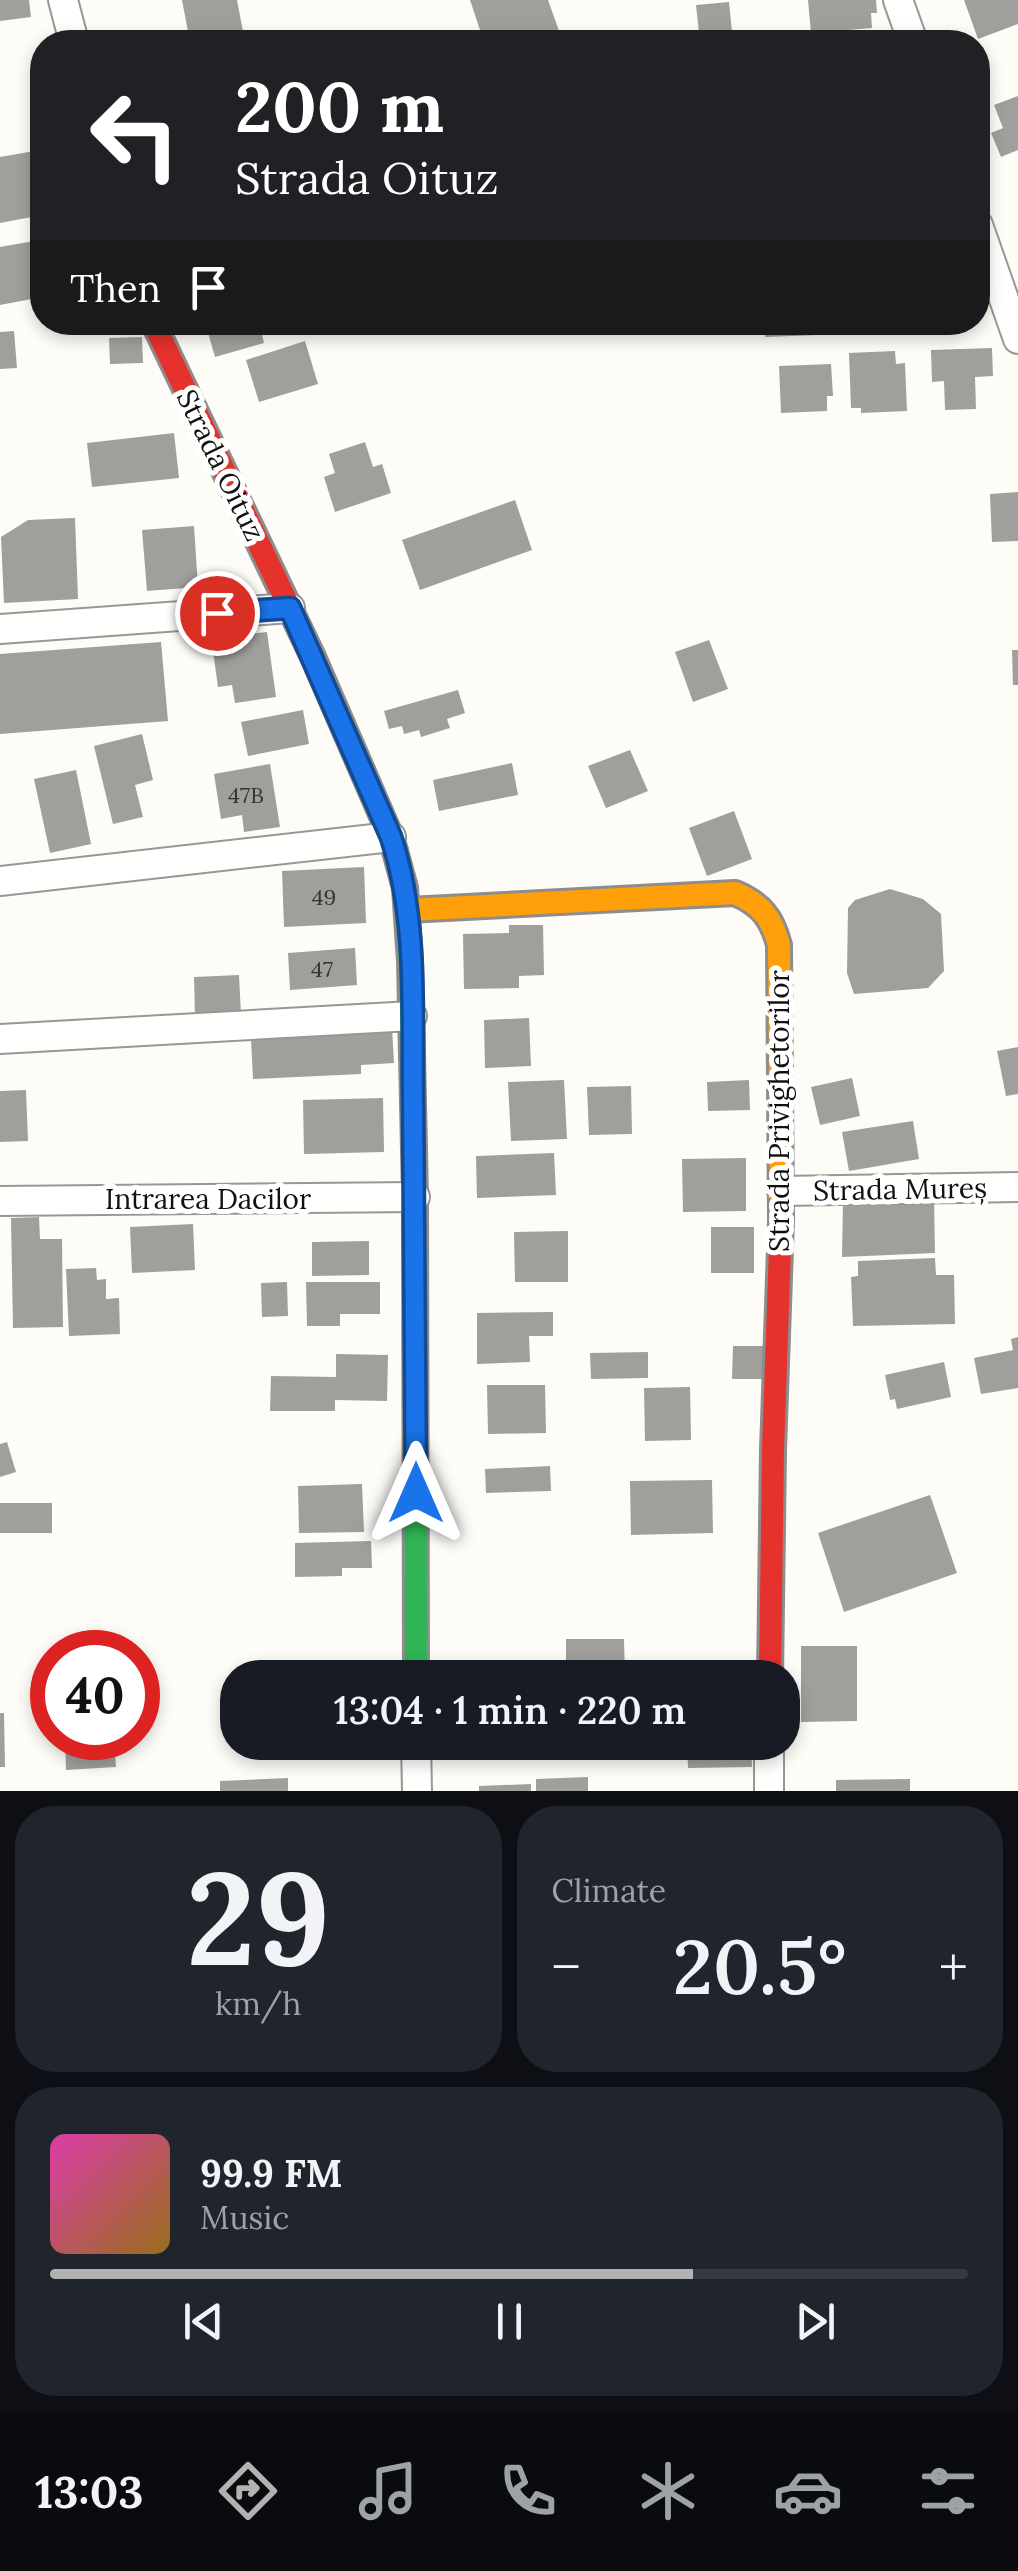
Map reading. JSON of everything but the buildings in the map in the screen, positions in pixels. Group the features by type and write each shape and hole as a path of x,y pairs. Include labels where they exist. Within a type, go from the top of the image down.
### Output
{"street":[{"path":"62,0 71,30"},
{"path":"898,0 909,30"},
{"path":"990,259 1018,339"},
{"name":"Strada Oituz","path":"159,335 290,608 400,865 408,910 412,1016 416,1660"},
{"path":"0,629 290,608"},
{"path":"0,881 391,837"},
{"name":"Strada Privighetorilor","path":"408,910 735,893 753,900 767,912 778,945 782,1192 770,1660"},
{"path":"0,1039 412,1016"},
{"name":"Strada Mureș","path":"782,1192 1018,1187"},
{"name":"Intrarea Dacilor","path":"0,1201 415,1197"},
{"path":"416,1760 416,1791"},
{"path":"769,1760 769,1791"}],"traffic: fast":[{"path":"395,851 405,888 410,961 416,1660"}],"traffic: slow":[{"path":"408,910 735,893 759,907 773,927 779,945 781,1220"}],"traffic: jam":[{"path":"159,335 313,657 395,851"},
{"path":"770,1660 781,1220"}],"route":[{"path":"217,613 290,608 400,865 408,910 412,1016 416,1493"}]}
